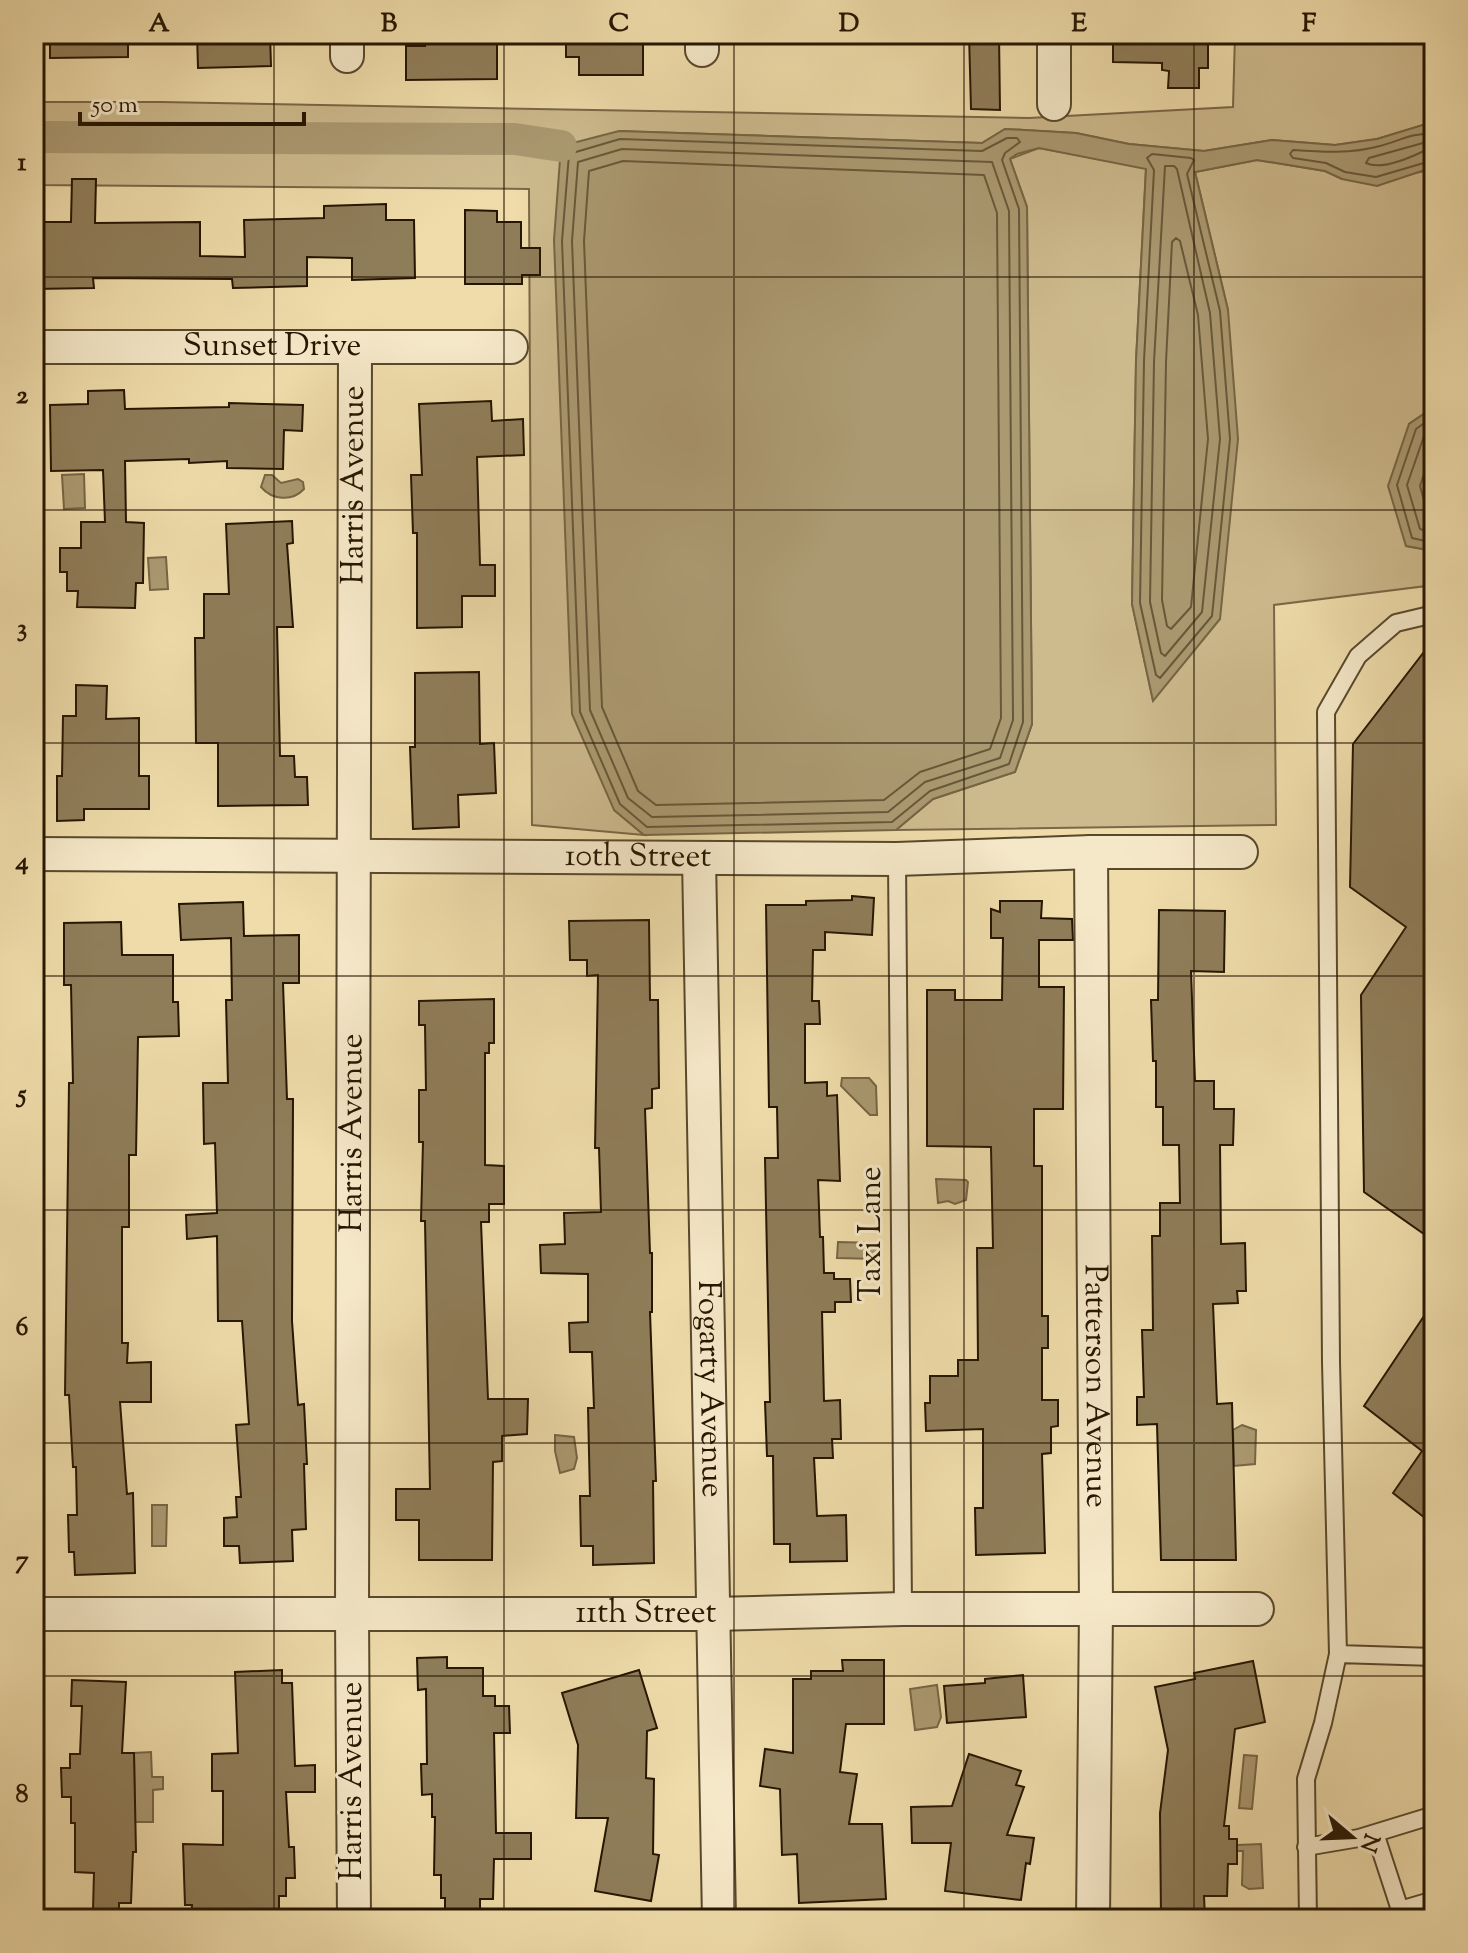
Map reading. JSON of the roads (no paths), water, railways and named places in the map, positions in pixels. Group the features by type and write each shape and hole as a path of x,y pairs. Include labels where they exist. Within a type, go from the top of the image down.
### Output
{"street":[{"path":"1054,34 1054,104"},
{"name":"Sunset Drive","path":"34,347 511,347"},
{"name":"Harris Avenue","path":"354,1919 355,347"},
{"name":"10th Street","path":"34,854 897,859 1091,852 1241,852"},
{"name":"Patterson Avenue","path":"1091,852 1096,1608 1093,1919"},
{"name":"Fogarty Avenue","path":"699,859 719,1919"},
{"name":"11th Street","path":"34,1614 714,1614 903,1609 1257,1609"}],"lane":[{"path":"1308,1919 1306,1779 1323,1723 1338,1654 1331,1331 1326,712 1358,656 1396,623 1434,614"},
{"name":"Taxi Lane","path":"897,859 903,1609"},
{"path":"1338,1654 1434,1657"},
{"path":"1306,1847 1375,1833 1434,1815"},
{"path":"1375,1833 1401,1914 1434,1900"}],"water":[{"path":"1426,124 1434,127 1434,167 1377,186 1342,179 1325,171 1257,160 1195,172 1228,310 1238,439 1220,619 1153,701 1132,604 1136,361 1146,169 1039,148 1010,159 1027,207 1032,724 1015,772 933,799 896,830 644,835 614,810 572,714 554,240 561,146 619,131 982,143 1005,129 1076,133 1129,144 1204,151 1272,140 1335,145 1377,139"},
{"path":"1434,407 1434,551 1406,546 1388,486 1409,424"},
{"path":"84,474 85,508 64,509 62,475"},
{"path":"265,475 272,475 281,483 298,479 303,482 304,489 288,498 276,497 261,487"},
{"path":"166,557 168,589 150,590 148,558"},
{"path":"842,1078 869,1078 876,1086 877,1115 870,1115 841,1086"},
{"path":"936,1179 966,1180 966,1200 955,1204 948,1201 938,1203"},
{"path":"838,1242 877,1243 877,1259 837,1258"},
{"path":"1242,1425 1256,1430 1255,1464 1234,1466 1233,1430"},
{"path":"555,1435 574,1437 577,1458 574,1469 560,1473"},
{"path":"152,1505 167,1505 166,1546 152,1546"},
{"path":"937,1685 941,1717 937,1727 915,1730 910,1689"},
{"path":"151,1752 152,1777 163,1777 163,1789 153,1790 153,1822 135,1822 134,1753"},
{"path":"1244,1755 1257,1756 1252,1809 1239,1808"},
{"path":"1261,1844 1263,1888 1249,1889 1242,1885 1243,1851 1237,1851 1237,1845"}],"waterway":[{"path":"34,137 515,139 561,146"}]}
